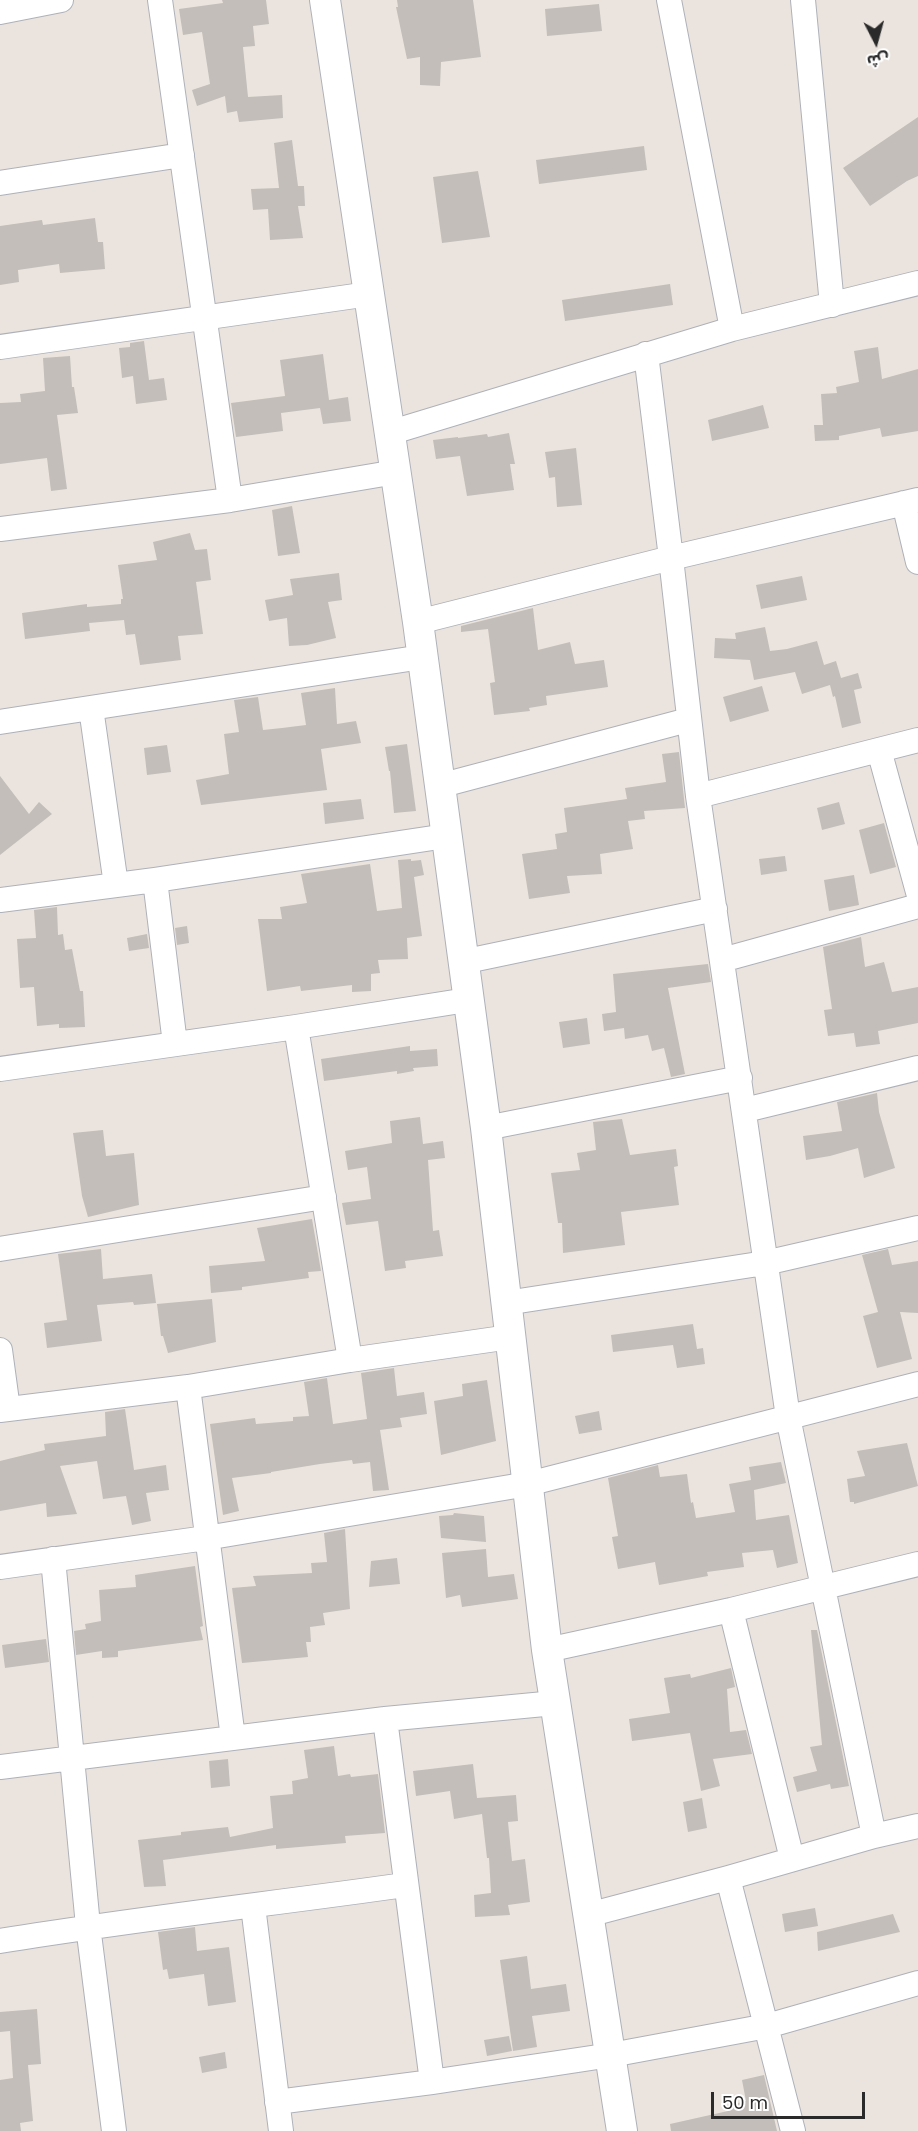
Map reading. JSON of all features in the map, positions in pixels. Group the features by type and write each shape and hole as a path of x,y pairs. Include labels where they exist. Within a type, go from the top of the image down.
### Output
{"street":[{"path":"3,8 62,0"},
{"path":"160,0 230,500"},
{"path":"325,0 418,622 486,1128 547,1650 622,2131"},
{"path":"669,0 732,329"},
{"path":"803,0 832,305"},
{"path":"0,183 182,155"},
{"path":"389,433 732,329 918,283"},
{"path":"0,347 369,294"},
{"path":"646,354 698,796 788,1417 874,1836"},
{"path":"0,529 230,500 396,472"},
{"path":"418,622 671,558 911,502 918,562"},
{"path":"0,722 422,657"},
{"path":"91,708 116,885"},
{"path":"439,786 688,720"},
{"path":"698,796 918,740"},
{"path":"879,750 918,892"},
{"path":"0,900 155,880 446,836"},
{"path":"155,880 175,1044"},
{"path":"722,960 918,906"},
{"path":"462,962 715,909"},
{"path":"0,1069 467,1000"},
{"path":"296,1027 350,1359"},
{"path":"745,1110 918,1068"},
{"path":"486,1128 740,1078"},
{"path":"0,1249 324,1197"},
{"path":"506,1303 765,1263 918,1228"},
{"path":"0,1350 4,1409 188,1387 350,1359 510,1337"},
{"path":"0,1567 206,1538 528,1484 918,1384"},
{"path":"188,1387 232,1738"},
{"path":"53,1559 88,1926 114,2131"},
{"path":"547,1650 730,1610 918,1564"},
{"path":"730,1610 792,1859"},
{"path":"0,1767 73,1756 385,1719 555,1703"},
{"path":"385,1719 432,2082"},
{"path":"588,1915 874,1836 918,1826"},
{"path":"728,1878 793,2131"},
{"path":"0,1941 88,1926 405,1885"},
{"path":"253,1906 281,2131"},
{"path":"277,2102 611,2055 767,2026 918,1983"}],"building":[{"path":"222,0 266,0 269,24 253,26 255,46 243,47 248,97 282,95 283,118 239,122 237,111 227,113 225,96 197,106 192,90 210,84 202,32 183,35 179,9 223,3"},
{"path":"397,0 473,0 481,57 441,62 440,86 420,85 420,57 407,59 396,7 398,7"},
{"path":"599,4 602,31 547,36 545,9"},
{"path":"918,117 918,176 870,206 843,168"},
{"path":"292,140 298,186 304,186 305,206 298,206 303,238 270,240 268,209 253,210 251,189 279,188 274,143"},
{"path":"644,146 647,170 539,184 536,160"},
{"path":"478,171 490,237 442,243 433,177"},
{"path":"95,218 98,242 103,242 105,269 60,273 59,264 18,270 19,282 0,285 0,226 42,220 43,225"},
{"path":"670,284 673,305 565,321 562,300"},
{"path":"144,341 149,380 164,378 167,400 136,404 133,376 122,378 119,348 130,347 130,343"},
{"path":"878,347 882,379 918,369 918,431 882,437 880,428 839,436 839,440 815,441 814,425 823,425 821,394 837,393 836,387 859,382 854,351"},
{"path":"323,354 329,400 348,397 351,421 323,424 320,408 281,413 283,431 236,437 231,403 285,396 280,360"},
{"path":"70,356 72,387 74,387 78,413 57,415 67,489 51,491 47,458 0,464 0,403 21,402 20,394 45,391 43,358"},
{"path":"763,405 769,428 712,441 708,420"},
{"path":"509,433 515,464 510,464 514,490 467,496 460,456 436,459 433,440 487,434 488,437"},
{"path":"576,448 582,505 557,507 555,477 549,478 545,452"},
{"path":"292,506 300,553 278,556 272,510"},
{"path":"190,533 195,550 207,549 211,580 196,582 203,634 178,636 181,660 140,665 135,634 126,635 124,620 89,623 90,631 25,639 22,613 87,604 87,607 121,604 121,599 123,599 118,565 157,560 153,542"},
{"path":"339,573 342,600 328,602 336,638 307,645 289,646 287,618 269,621 265,600 293,595 290,579"},
{"path":"802,576 807,600 761,609 756,585"},
{"path":"533,608 538,650 570,642 575,664 604,660 608,687 546,696 547,705 529,708 530,711 494,715 490,683 495,682 488,629 461,632 461,626"},
{"path":"765,627 770,651 817,641 824,665 836,661 841,678 858,673 862,688 854,690 861,723 842,728 835,696 833,697 830,685 802,694 795,672 754,680 750,660 714,658 715,638 736,639 735,633"},
{"path":"762,686 769,711 730,722 723,697"},
{"path":"335,688 337,724 356,721 361,743 321,749 327,790 201,805 196,780 229,774 224,734 239,732 234,700 258,697 263,730 282,728 306,725 301,693"},
{"path":"407,744 416,811 394,813 385,747"},
{"path":"167,745 171,772 147,775 144,748"},
{"path":"679,752 685,808 644,811 645,819 628,821 633,849 600,854 602,874 567,876 570,893 529,899 522,854 557,849 555,834 567,832 564,808 627,799 625,788 666,782 662,754"},
{"path":"0,776 29,814 39,802 52,814 0,855"},
{"path":"361,799 364,819 325,824 323,803"},
{"path":"839,802 845,824 822,830 817,808"},
{"path":"884,823 896,867 870,874 859,830"},
{"path":"785,856 787,871 761,875 759,859"},
{"path":"411,859 411,861 421,860 424,875 414,877 422,936 407,938 408,959 378,960 380,973 371,974 371,991 352,992 352,985 301,991 300,986 267,991 258,919 282,919 280,907 307,903 301,874 370,864 377,911 402,908 398,860"},
{"path":"854,875 859,905 829,911 824,880"},
{"path":"57,907 58,935 63,934 65,950 72,949 80,991 83,991 85,1027 59,1028 59,1024 37,1026 34,987 20,988 17,939 36,938 34,910"},
{"path":"187,926 189,943 177,945 175,928"},
{"path":"147,934 149,948 129,951 127,938"},
{"path":"861,937 865,967 884,962 892,992 918,987 918,1023 878,1031 880,1044 856,1047 854,1033 828,1036 824,1010 832,1009 823,947"},
{"path":"708,964 711,982 668,988 685,1074 671,1077 664,1048 652,1051 648,1035 625,1039 624,1028 604,1031 602,1014 616,1012 613,974"},
{"path":"587,1018 590,1044 563,1048 559,1022"},
{"path":"410,1046 410,1051 437,1049 438,1066 413,1068 414,1071 397,1074 397,1071 324,1081 321,1059"},
{"path":"877,1093 879,1112 895,1168 864,1178 858,1148 806,1160 803,1136 842,1131 837,1102"},
{"path":"420,1117 423,1144 443,1141 445,1158 428,1160 433,1231 439,1230 443,1256 405,1261 406,1268 385,1271 378,1221 346,1225 342,1203 371,1199 367,1167 348,1170 345,1151 392,1143 390,1121"},
{"path":"622,1119 630,1155 676,1149 678,1166 674,1167 679,1205 621,1212 625,1245 563,1253 562,1223 558,1223 551,1173 580,1170 577,1153 596,1150 593,1122"},
{"path":"103,1130 106,1156 134,1153 139,1205 88,1217 82,1196 73,1133"},
{"path":"312,1219 321,1271 308,1272 309,1278 211,1293 209,1266 265,1261 257,1228"},
{"path":"101,1249 103,1279 152,1274 156,1303 97,1305 102,1341 47,1348 44,1323 67,1320 58,1254"},
{"path":"888,1249 892,1265 918,1261 918,1313 900,1312 912,1359 877,1368 863,1316 878,1312 862,1255"},
{"path":"212,1299 216,1342 168,1353 163,1336 161,1336 157,1304"},
{"path":"693,1324 697,1349 703,1348 705,1364 677,1368 673,1345 613,1352 611,1335"},
{"path":"394,1368 397,1396 424,1392 427,1414 400,1418 402,1427 380,1430 389,1490 373,1491 370,1462 353,1464 352,1460 320,1464 232,1478 239,1511 223,1515 210,1424 255,1418 256,1424 293,1421 293,1417 309,1416 304,1382 327,1378 333,1424 367,1419 361,1373"},
{"path":"487,1380 496,1441 441,1455 434,1401 463,1396 462,1384"},
{"path":"125,1409 134,1470 166,1465 169,1490 146,1493 151,1521 132,1525 126,1496 103,1499 97,1461 60,1466 77,1514 47,1517 46,1503 0,1511 0,1461 45,1450 44,1444 106,1436 105,1412"},
{"path":"599,1411 602,1430 579,1434 575,1416"},
{"path":"907,1443 918,1486 854,1504 850,1502 847,1479 865,1476 857,1451"},
{"path":"781,1462 786,1483 754,1490 756,1520 789,1515 798,1563 777,1568 773,1550 742,1553 744,1567 707,1572 708,1576 659,1585 655,1562 618,1569 612,1537 618,1536 608,1478 658,1465 660,1477 687,1474 691,1503 693,1502 696,1518 735,1512 729,1484 751,1480 749,1467"},
{"path":"454,1513 484,1516 486,1542 441,1538 439,1516"},
{"path":"345,1529 350,1609 323,1613 325,1625 310,1627 311,1642 306,1642 308,1657 242,1663 232,1588 256,1586 253,1576 312,1573 311,1563 327,1562 324,1533"},
{"path":"486,1549 488,1577 514,1574 518,1599 462,1607 460,1595 446,1598 442,1553"},
{"path":"397,1558 400,1584 369,1587 371,1561"},
{"path":"195,1566 203,1640 118,1651 118,1657 102,1658 102,1651 76,1655 74,1631 86,1629 85,1624 101,1621 99,1590 136,1587 135,1575"},
{"path":"811,1630 817,1630 849,1786 831,1789 830,1784 797,1792 793,1777 817,1771 810,1747 822,1745"},
{"path":"46,1639 49,1662 5,1668 2,1645"},
{"path":"731,1668 735,1687 727,1689 730,1732 746,1730 752,1754 713,1759 720,1786 701,1791 690,1733 632,1741 629,1719 670,1713 664,1678 690,1674 691,1678"},
{"path":"334,1746 338,1776 378,1774 385,1833 345,1836 346,1843 276,1849 276,1845 163,1860 166,1886 144,1887 138,1840 228,1827 230,1837 273,1828 270,1796 293,1794 292,1781 308,1778 304,1750"},
{"path":"228,1759 230,1786 211,1788 209,1761"},
{"path":"473,1764 477,1798 516,1795 518,1821 508,1822 512,1861 525,1859 530,1902 508,1905 510,1915 475,1917 474,1895 491,1893 489,1858 487,1858 482,1814 454,1819 450,1791 416,1796 413,1771"},
{"path":"702,1798 707,1828 688,1832 683,1802"},
{"path":"815,1908 818,1926 785,1932 782,1914"},
{"path":"893,1914 900,1932 818,1951 817,1932"},
{"path":"195,1927 197,1951 229,1947 236,2002 208,2006 204,1974 169,1979 167,1969 163,1970 158,1932"},
{"path":"527,1956 531,1989 566,1984 570,2011 532,2016 537,2047 513,2051 500,1960"},
{"path":"37,2009 41,2064 28,2065 33,2121 20,2123 21,2131 0,2131 0,2080 13,2078 10,2031 0,2032 0,2012"},
{"path":"509,2036 512,2051 487,2056 484,2040"},
{"path":"225,2052 227,2068 202,2073 199,2057"},
{"path":"764,2075 777,2131 671,2131 670,2124 728,2111 726,2106 746,2101 742,2080"}]}
